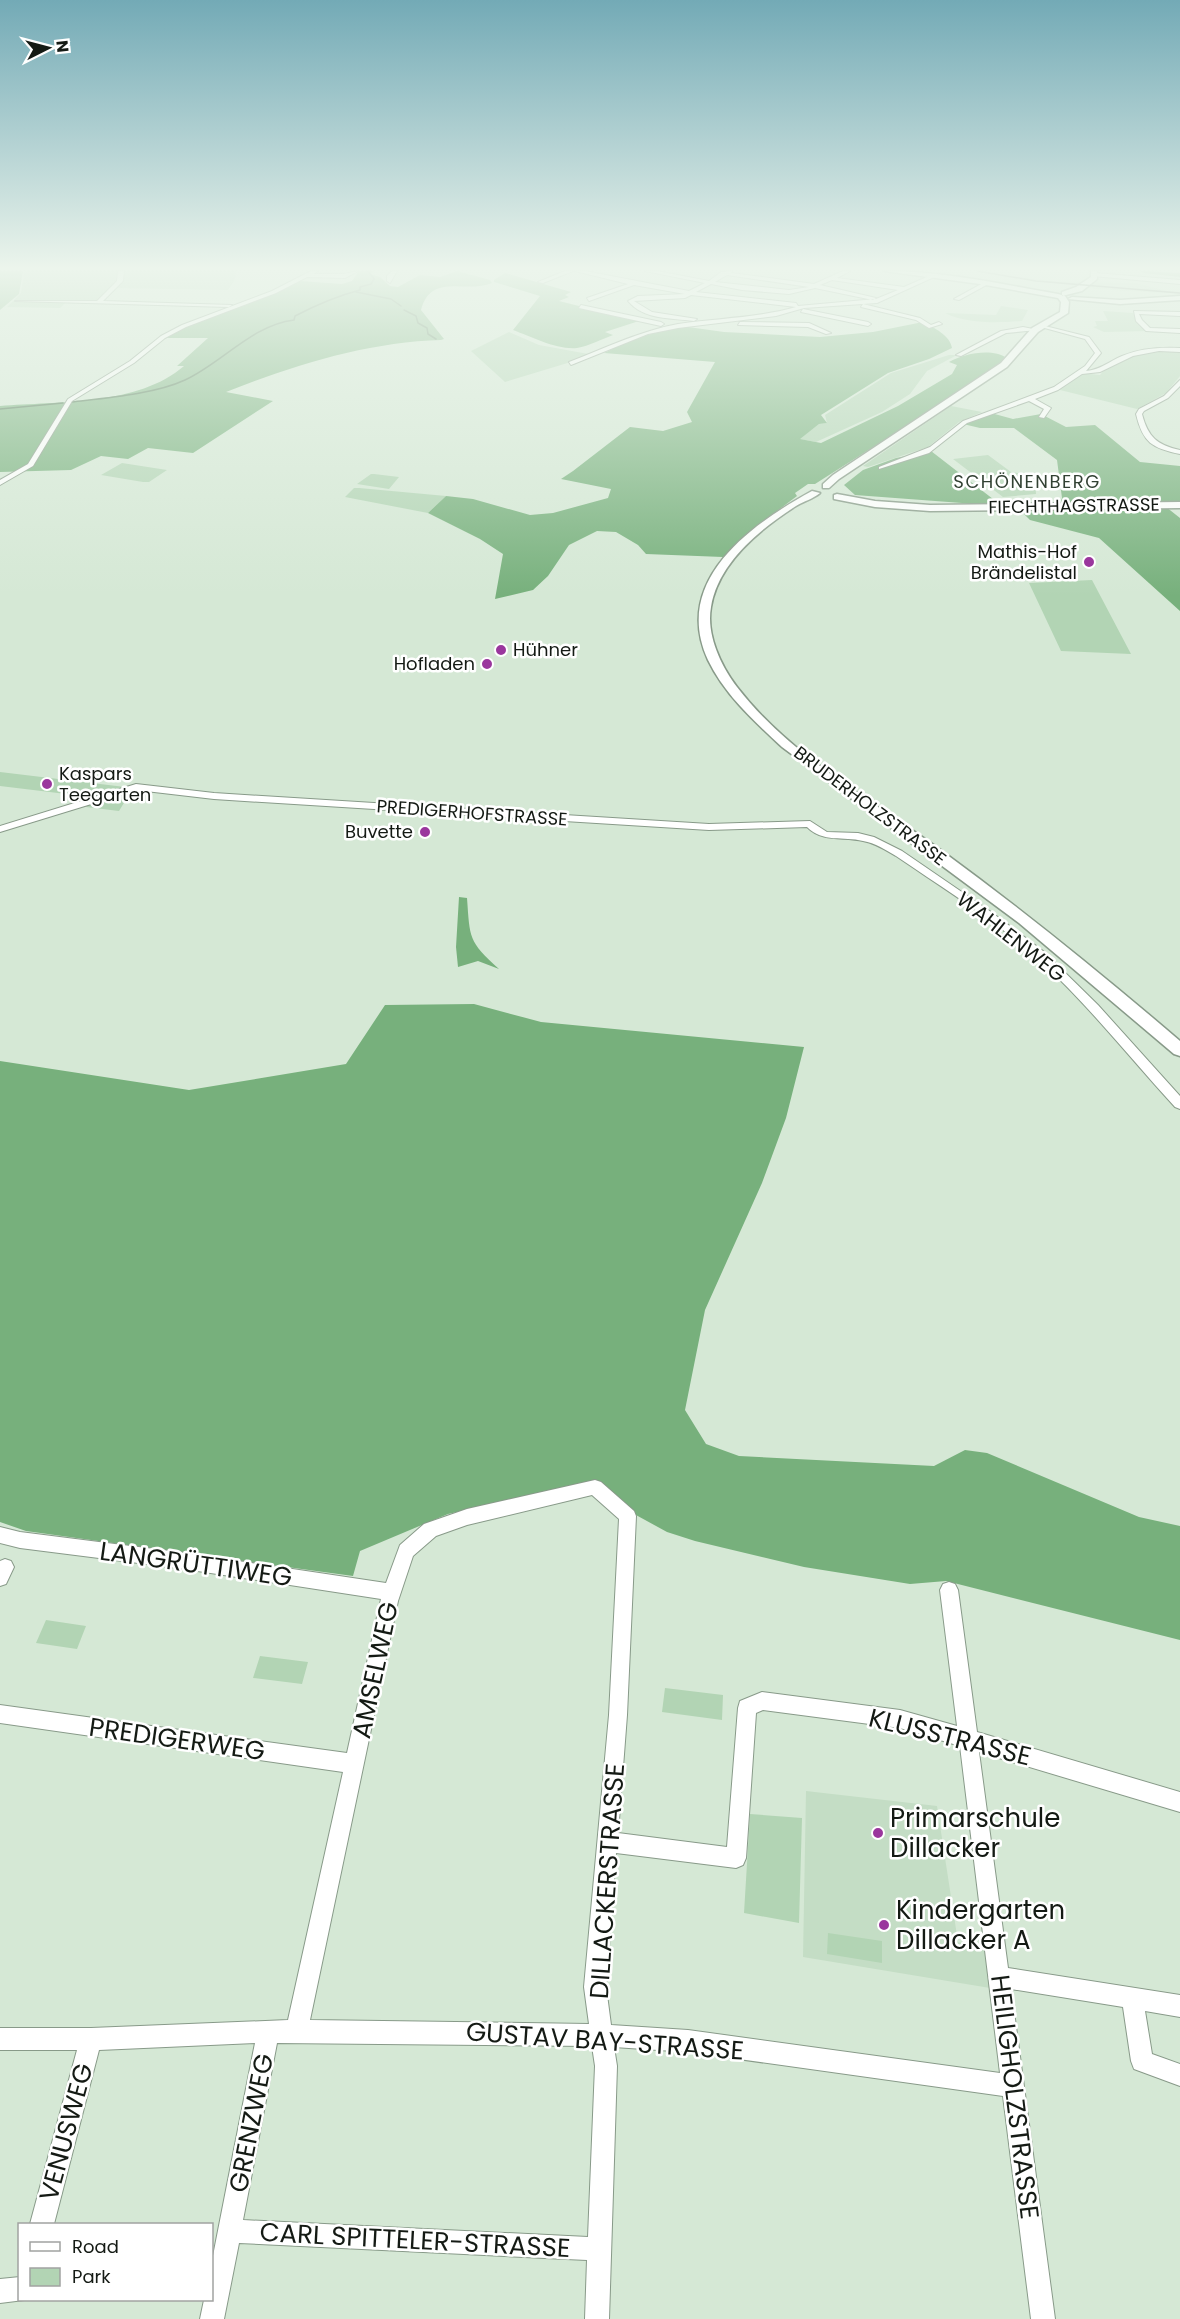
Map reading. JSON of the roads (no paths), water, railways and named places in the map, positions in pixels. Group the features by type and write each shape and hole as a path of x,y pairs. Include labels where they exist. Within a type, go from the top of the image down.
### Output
{"main road":[{"path":"844,471 831,494 826,486 844,471 983,379"},
{"name":"FIECHTHAGSTRASSE","path":"831,494 885,502 968,508 1180,505"},
{"name":"BRUDERHOLZSTRASSE","path":"831,494 781,512 732,554 717,573 708,596 705,628 717,668 754,714 807,759 1025,921 1180,1050"}],"street":[{"path":"0,483 31,465 70,400 104,379"},
{"path":"881,468 933,447 952,430 978,416 1029,399 1069,379"},
{"path":"1180,382 1166,397 1141,410 1139,414 1143,431 1151,444 1180,452"},
{"path":"1029,399 1048,408 1042,417"},
{"name":"PREDIGERHOFSTRASSE","path":"0,829 136,787 214,796 650,824 709,827 810,824"},
{"name":"WAHLENWEG","path":"810,824 816,831 828,837 851,836 885,844 1009,930 1040,955 1072,986 1180,1104"},
{"name":"AMSELWEG","path":"297,2031 391,1592 406,1551 430,1530 467,1517 595,1487 628,1515"},
{"name":"DILLACKERSTRASSE","path":"597,2319 606,2066 595,1986 618,1715 628,1515"},
{"name":"LANGRÜTTIWEG","path":"0,1535 391,1592"},
{"name":"HEILIGHOLZSTRASSE","path":"949,1590 1043,2319"},
{"name":"KLUSSTRASSE","path":"607,1842 736,1858 747,1708 762,1701 900,1719 1180,1802"},
{"name":"PREDIGERWEG","path":"0,1714 354,1764"},
{"path":"1000,1977 1180,2006"},
{"path":"1132,1997 1142,2061 1180,2075"},
{"name":"GUSTAV BAY-STRASSE","path":"0,2039 91,2039 297,2031 602,2035 688,2041 1012,2086"},
{"name":"GRENZWEG","path":"212,2319 214,2293 230,2231 268,2033"},
{"name":"VENUSWEG","path":"42,2223 91,2039"},
{"name":"CARL SPITTELER-STRASSE","path":"230,2231 600,2249"},
{"path":"0,2290 18,2289"}],"waterway":[{"path":"72,402 145,392 187,379"},
{"path":"0,409 63,403"}],"place":[{"name":"Mathis-Hof Brändelistal","path":"1089,562"},
{"name":"Hühner","path":"501,650"},
{"name":"Hofladen","path":"487,664"},
{"name":"Kaspars Teegarten","path":"47,784"},
{"name":"Buvette","path":"425,832"},
{"name":"Primarschule Dillacker","path":"878,1833"},
{"name":"Kindergarten Dillacker A","path":"884,1925"}],"district":[{"name":"SCHÖNENBERG","path":"1027,482"}]}
